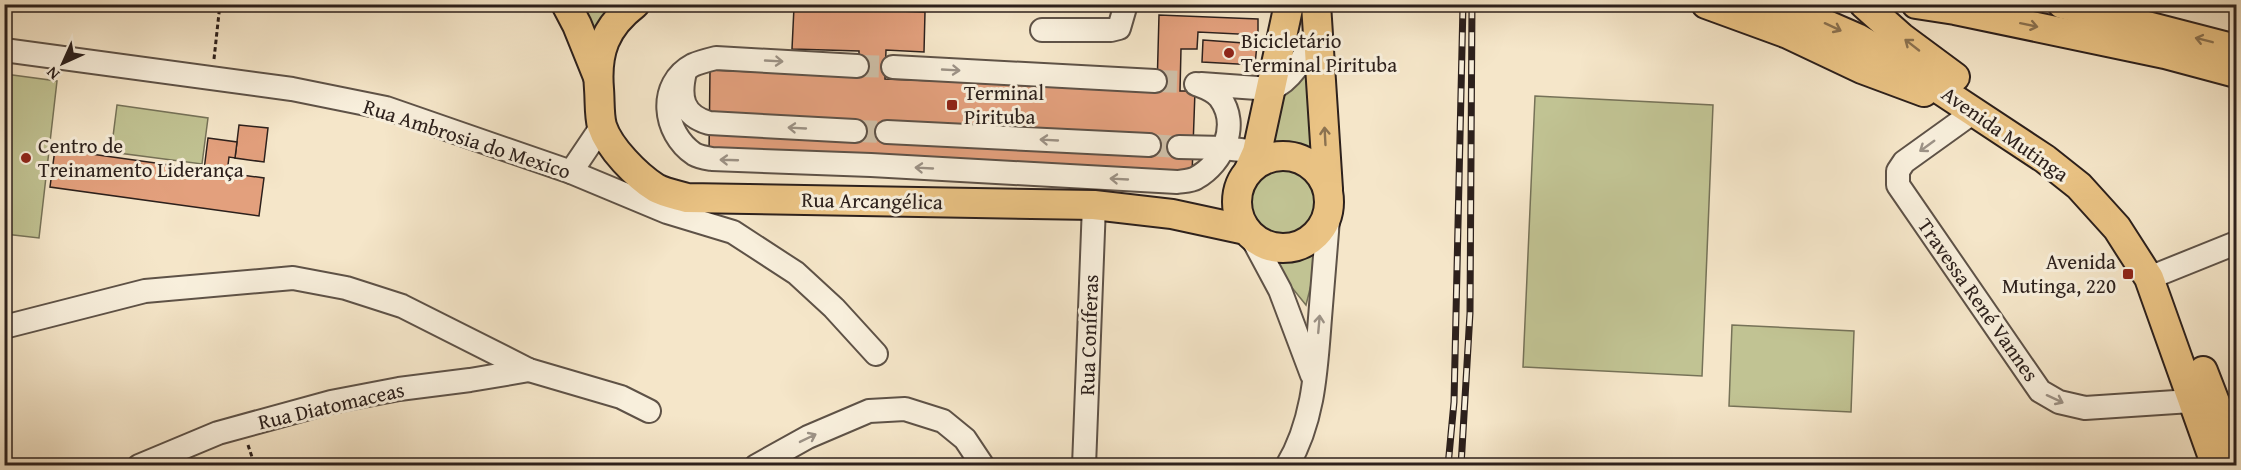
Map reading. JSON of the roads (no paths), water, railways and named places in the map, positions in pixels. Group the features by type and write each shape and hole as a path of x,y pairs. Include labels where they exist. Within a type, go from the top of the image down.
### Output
{"main road":[{"path":"566,4 578,25 598,78"},
{"path":"602,126 598,62 602,46 610,29 635,4"},
{"path":"1288,4 1256,167 1237,203 1239,217 1248,233 1267,246 1276,248 1303,244 1318,232 1323,225 1329,201 1318,15"},
{"path":"1706,4 1788,34 1862,69 1968,107"},
{"name":"Avenida Mutinga","path":"1779,4 1857,38 1892,58 2045,159 2079,186 2156,275"},
{"name":"Avenida Mutinga","path":"1864,4 1936,64 2056,144 2096,176 2136,226 2204,400 2236,456"},
{"path":"2062,4 2236,48"},
{"path":"1923,6 1955,10 2164,54 2236,73"},
{"name":"Rua Arcangélica","path":"602,126 619,156 636,172 658,189 687,198 1094,205 1172,214 1248,233"},
{"path":"1256,167 1295,157 1307,162 1325,182 1329,201"},
{"name":"Rua Arcangélica","path":"1172,214 1204,206 1256,167"},
{"name":"Avenida Mutinga","path":"2204,400 2216,465"}],"street":[{"path":"1042,30 1119,28 1126,4"},
{"path":"857,66 716,58 694,65 676,81 669,95 669,121 681,143 696,155 712,159 871,165 1177,182 1196,179 1209,168 1224,148 1229,125 1224,104 1219,96 1209,89 1189,83 1271,89 1279,86 1293,73 1318,15"},
{"name":"Rua Ambrosia do Mexico","path":"4,50 292,88 386,108 571,172 667,212 733,232 796,273 834,308 876,354"},
{"path":"893,68 1155,81"},
{"path":"686,70 682,97 688,111 697,120 709,123 855,131"},
{"name":"Travessa René Vannes","path":"1968,107 1904,162 1898,171 1898,185 2040,391 2059,402 2085,408 2204,400"},
{"path":"571,172 602,126"},
{"path":"887,132 1149,146"},
{"path":"1179,147 1224,148 1256,167"},
{"path":"710,198 733,232"},
{"path":"1287,465 1297,448 1308,415 1315,382 1329,201"},
{"name":"Rua Coníferas","path":"1084,465 1094,205"},
{"path":"1248,233 1280,290 1315,382"},
{"path":"2156,275 2236,243"},
{"path":"4,327 145,291 293,279 346,288 402,306 529,370 621,397 649,411"},
{"name":"Rua Diatomaceas","path":"139,465 218,433 331,402 399,388 470,380 529,370"},
{"path":"756,465 808,437 868,411 904,409 943,421 965,439 983,465"}],"tunnel":[{"path":"857,66 893,67"},
{"path":"1155,81 1182,82"},
{"path":"855,131 887,132"},
{"path":"1149,145 1179,147"}],"railway":[{"path":"1448,466 1454,402 1463,4"},
{"path":"1461,466 1470,313 1472,4"}],"place":[{"name":"Bicicletário Terminal Pirituba","path":"1229,53"},
{"name":"Terminal Pirituba","path":"952,105"},
{"name":"Centro de Treinamento Liderança","path":"26,158"},
{"name":"Avenida Mutinga, 220","path":"2128,274"}]}
